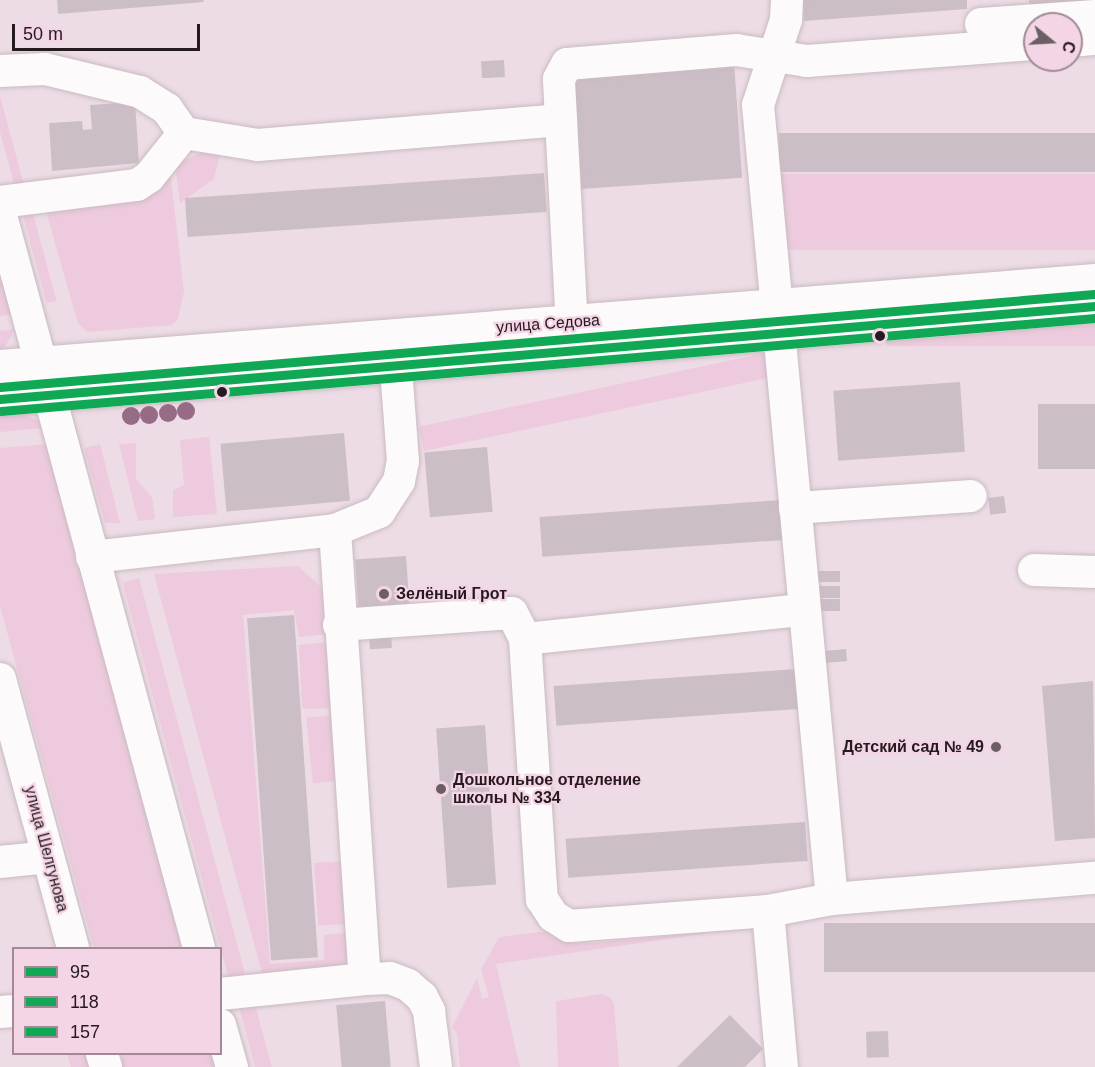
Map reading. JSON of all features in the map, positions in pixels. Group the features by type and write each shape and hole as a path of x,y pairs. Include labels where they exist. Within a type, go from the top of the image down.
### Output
{"main road":[{"name":"улица Седова","path":"775,320 1095,279"},
{"name":"улица Седова","path":"0,399 50,395 395,351 775,320 1095,306"},
{"name":"улица Седова","path":"0,366 41,362 395,351"}],"street":[{"path":"787,0 786,20 758,105 775,320 795,508 803,610 829,766 832,899"},
{"path":"572,336 559,79 567,64 575,61 736,50 807,61 981,24 1095,16"},
{"path":"981,24 1023,40"},
{"path":"0,70 45,69 140,92 166,109 184,133 258,145 561,120"},
{"path":"0,202 137,185 149,177 184,133"},
{"path":"0,212 199,947"},
{"path":"92,557 335,530 379,512 399,481 403,461 395,351"},
{"path":"795,508 971,496"},
{"path":"335,530 339,625 365,979"},
{"path":"1034,570 1095,572"},
{"path":"525,639 803,610"},
{"path":"339,625 512,613 525,639 538,875 542,899 553,916 569,926 768,911 832,899 1095,878"},
{"name":"улица Шелгунова","path":"3,699 73,947"},
{"path":"0,862 48,857"},
{"path":"768,911 782,1067"},
{"path":"222,994 390,978 408,985 422,997 429,1011 436,1067"},
{"path":"222,1032 232,1067"}],"shaded area":[{"path":"0,96 24,185 15,187 0,132"},
{"path":"205,151 220,154 214,179 180,203 175,164"},
{"path":"170,171 184,291 178,319 172,325 87,332 78,323 44,204"},
{"path":"775,174 1095,174 1095,250 775,250"},
{"path":"31,206 56,301 47,303 21,209"},
{"path":"0,269 13,314 0,316"},
{"path":"887,326 1095,326 1095,346 887,346"},
{"path":"15,329 6,345 0,350 0,331"},
{"path":"770,352 775,376 424,451 419,427"},
{"path":"20,413 37,420 43,428 0,432 0,414"},
{"path":"209,437 217,514 173,517 173,490 184,485 180,440"},
{"path":"136,443 136,479 152,497 155,519 138,521 119,444"},
{"path":"48,444 185,947 94,947 0,606 0,448"},
{"path":"100,444 120,523 105,523 84,448"},
{"path":"298,566 319,585 326,599 328,634 299,637 294,610 243,615 270,964 324,960 324,935 346,933 346,963 343,968 265,984 154,574"},
{"path":"139,578 247,983 231,987 123,582"},
{"path":"329,642 332,708 305,709 302,707 299,645"},
{"path":"332,715 339,781 313,783 306,718"},
{"path":"342,861 346,924 318,926 314,863"},
{"path":"720,921 722,931 496,964 520,1067 460,1067 457,1034 452,1027 477,978 482,999 489,997 481,970 499,937 548,931 573,943 594,943 717,931"},
{"path":"602,994 610,997 614,1004 619,1067 558,1067 556,1001"},
{"path":"253,997 272,1067 255,1067 238,1001"},
{"path":"67,1055 85,1055 89,1067 71,1067"},
{"path":"122,1055 214,1055 214,1067 122,1067"}],"building":[{"path":"57,0 203,0 204,2 58,14"},
{"path":"803,0 967,0 967,9 804,21"},
{"path":"1029,0 1095,0 1095,9 1030,12"},
{"path":"504,60 505,77 482,78 481,61"},
{"path":"734,62 742,178 581,189 573,73"},
{"path":"135,102 139,163 52,171 49,123 82,121 83,130 92,129 90,105"},
{"path":"779,133 1095,133 1095,172 779,172"},
{"path":"544,173 547,212 188,237 185,198"},
{"path":"960,382 965,452 838,461 833,391"},
{"path":"1038,404 1095,404 1095,469 1038,469"},
{"path":"344,433 350,501 226,512 220,444"},
{"path":"487,447 493,512 430,517 424,452"},
{"path":"1004,496 1006,513 990,515 988,498"},
{"path":"781,500 784,540 542,557 540,517"},
{"name":"Зелёный Грот","path":"406,556 410,607 359,610 355,560"},
{"path":"815,571 840,571 840,582 815,582"},
{"path":"819,586 840,586 840,598 819,598"},
{"path":"820,599 840,599 840,611 820,611"},
{"path":"294,615 318,957 271,960 247,618"},
{"path":"391,630 392,648 370,649 369,631"},
{"path":"846,649 847,661 822,663 821,651"},
{"path":"796,669 799,709 556,726 554,686"},
{"path":"1093,681 1095,838 1055,841 1042,686"},
{"path":"485,725 496,885 447,888 436,728"},
{"path":"805,822 808,861 568,878 566,839"},
{"path":"824,923 1095,923 1095,972 824,972"},
{"path":"385,1001 391,1067 342,1067 336,1005"},
{"path":"730,1015 763,1049 745,1067 677,1067"},
{"path":"888,1031 889,1057 867,1058 866,1032"}],"transit line":[{"name":"157","path":"0,387 1094,294"},
{"name":"95","path":"0,399 1095,306"},
{"name":"118","path":"1,411 1095,318"}],"place":[{"name":"Зелёный Грот","path":"384,594"},
{"name":"Детский сад № 49","path":"996,747"},
{"name":"Дошкольное отделение школы № 334","path":"441,789"}]}
